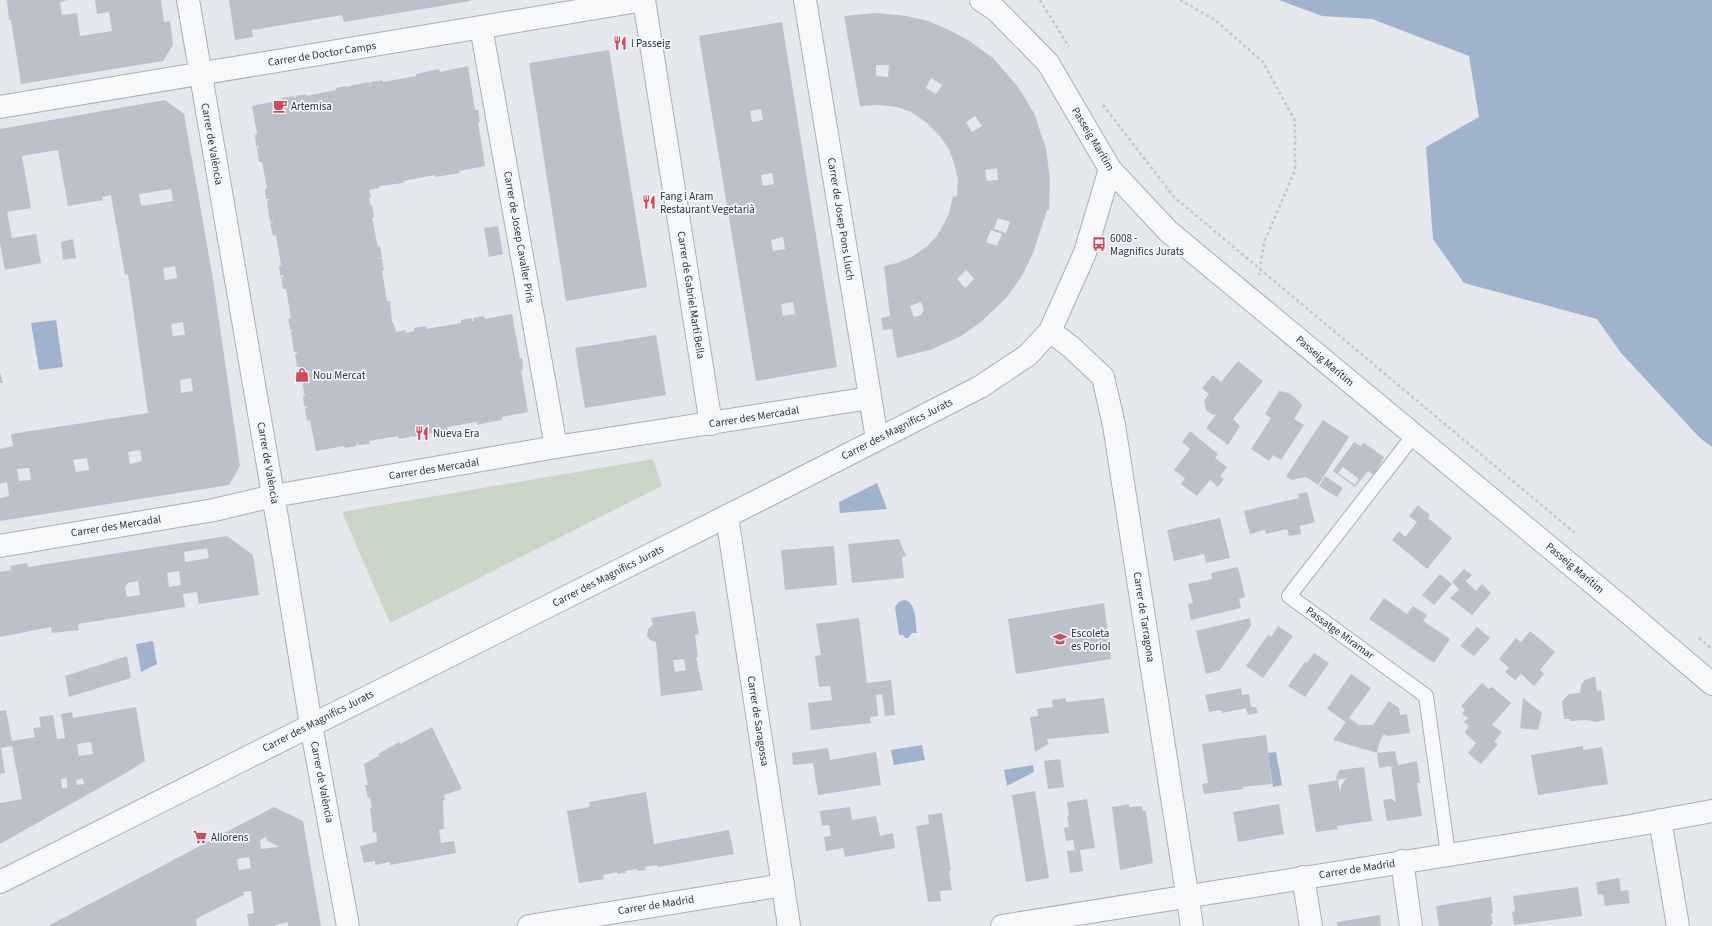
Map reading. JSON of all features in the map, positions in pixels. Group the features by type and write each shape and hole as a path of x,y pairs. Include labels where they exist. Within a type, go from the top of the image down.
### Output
{"street":[{"name":"Carrer de València","path":"188,0 311,725 348,926"},
{"name":"Carrer de Doctor Camps","path":"0,107 644,0"},
{"name":"Carrer de Gabriel Martí Bella","path":"644,0 711,424"},
{"name":"Carrer de Josep Pons Lluch","path":"805,0 877,439"},
{"name":"Passeig Marítim","path":"981,0 996,10 1048,63 1110,169 1168,231 1624,609 1712,684"},
{"name":"Carrer de Josep Cavaller Piris","path":"481,27 556,447"},
{"name":"Carrer des Magnífics Jurats","path":"0,882 980,387 1028,355 1050,331 1085,253 1110,169"},
{"name":"Carrer de Tarragona","path":"1050,331 1071,347 1104,377 1114,425 1192,926"},
{"name":"Carrer des Mercadal","path":"0,546 214,510 273,496 556,447 870,398"},
{"name":"Carrer de Saragossa","path":"727,516 789,926"},
{"name":"Carrer de Madrid","path":"1002,926 1712,811"},
{"path":"1660,820 1678,926"},
{"path":"1402,861 1411,926"},
{"path":"1303,877 1311,926"},
{"name":"Carrer de Madrid","path":"529,926 783,885"}],"lane":[{"name":"Passatge Miramar","path":"1414,435 1290,596 1426,696 1448,854"}],"path":[{"path":"1040,0 1070,49"},
{"path":"1180,0 1215,20 1263,62 1295,120 1295,170 1264,243 1259,268 1255,303"},
{"path":"1101,102 1174,197 1577,536"},
{"path":"1694,633 1712,648"}],"green space":[{"path":"653,459 662,486 390,623 342,512"}],"water":[{"path":"1279,0 1712,0 1712,447 1700,438 1621,353 1597,319 1464,283 1433,239 1426,147 1479,117 1469,56 1372,19 1322,16"},
{"path":"56,320 63,367 39,370 31,323"},
{"path":"877,483 887,509 840,513 839,502"},
{"path":"904,600 911,605 913,609 917,633 912,633 908,638 905,638 903,635 899,635 895,607 899,602"},
{"path":"153,641 157,664 141,672 136,644"},
{"path":"922,745 925,760 894,765 891,750"},
{"path":"1276,752 1282,785 1273,787 1268,753"},
{"path":"1033,765 1034,772 1007,786 1004,770"}],"building":[{"path":"7,0 68,0 60,2 62,15 77,13 80,36 112,31 109,12 97,14 95,0 161,0 164,22 170,21 173,45 163,61 21,84 11,20 9,20"},
{"path":"229,0 471,1 344,22 342,15 252,30 253,37 235,40"},
{"path":"876,13 906,16 928,21 968,40 993,58 1018,87 1034,113 1046,149 1050,179 1049,210 1047,210 1033,253 1022,276 1007,297 982,321 961,336 930,350 897,358 892,329 883,330 881,318 890,316 884,266 912,257 926,247 937,236 949,214 953,196 957,197 958,180 949,149 939,135 926,122 911,112 897,107 879,105 860,106 844,16","holes":["876,65 889,65 888,77 876,76","931,78 942,85 936,94 926,88","975,116 982,126 972,132 966,122","997,168 998,180 987,181 985,170","998,218 1010,222 1006,233 994,229","991,230 1002,234 997,246 986,242","966,270 974,279 965,288 957,279","921,302 924,310 921,315 914,317 910,306"]},
{"path":"782,22 837,367 756,381 699,36","holes":["761,109 763,120 752,122 750,111","772,173 774,184 763,186 761,175","783,237 785,249 773,251 771,240","793,302 795,314 783,316 781,304"]},
{"path":"609,50 647,287 566,301 529,63"},
{"path":"468,66 475,110 478,110 480,122 478,122 485,166 459,171 460,173 435,177 435,175 403,181 404,183 379,186 380,188 369,190 371,197 369,198 370,205 372,205 374,217 372,218 378,247 380,246 382,257 377,259 382,258 384,270 382,271 387,301 390,301 392,322 396,332 405,330 406,333 414,331 414,328 426,326 427,329 461,323 461,320 472,318 472,321 474,321 473,318 484,316 485,319 512,314 520,358 522,358 523,370 521,370 528,412 502,417 502,420 491,422 489,419 490,422 477,425 477,422 447,427 448,430 433,433 432,430 432,433 411,437 410,434 410,437 399,439 398,436 369,441 370,444 358,445 358,443 356,444 357,446 345,448 344,446 316,451 310,420 307,421 305,408 307,408 307,406 304,407 303,396 305,396 300,367 297,367 295,354 297,352 294,352 291,331 293,330 290,330 288,319 291,318 286,289 283,289 281,277 283,277 283,275 280,276 279,266 281,265 276,235 273,236 270,223 273,221 270,222 267,201 269,199 266,199 265,189 267,188 262,162 259,162 257,148 259,146 256,147 255,135 257,134 252,106 282,100 281,98 294,96 294,98 296,98 295,96 306,94 306,96 336,90 336,88 347,86 349,88 349,86 369,82 371,84 371,82 382,80 383,82 416,76 416,74 439,69 440,72"},
{"path":"165,100 184,114 213,279 240,466 229,485 0,521 0,498 9,496 7,482 0,484 0,449 13,446 11,434 148,413 128,274 125,275 111,195 102,197 103,200 68,206 58,150 22,156 31,208 7,212 12,238 36,234 41,263 5,270 0,243 0,129","holes":["171,189 173,201 141,206 139,194","175,266 177,278 165,280 163,268","183,322 185,335 173,336 171,324","191,378 193,391 181,393 180,380","140,450 142,461 130,464 128,452","87,458 89,470 76,472 73,460","29,468 31,480 19,481 17,469"]},
{"path":"498,226 503,254 489,257 484,228"},
{"path":"73,239 76,258 63,260 61,242"},
{"path":"656,335 666,395 585,408 575,348"},
{"path":"1238,361 1263,381 1233,419 1240,426 1228,445 1206,428 1216,415 1211,414 1206,410 1204,401 1209,394 1202,388 1213,375 1221,382"},
{"path":"0,372 3,383 0,383"},
{"path":"1279,391 1289,393 1300,402 1302,406 1294,419 1304,425 1281,460 1273,455 1269,461 1251,449 1271,418 1265,414"},
{"path":"1323,420 1349,437 1318,485 1306,477 1291,480 1286,476"},
{"path":"1190,431 1218,454 1215,458 1227,467 1220,476 1224,479 1218,487 1210,480 1197,496 1181,484 1185,478 1174,470 1190,449 1182,442"},
{"path":"1354,442 1361,446 1364,443 1384,457 1374,475 1368,471 1355,487 1333,471","holes":["1343,467 1359,479 1355,485 1338,473"]},
{"path":"1325,476 1343,488 1337,497 1319,486"},
{"path":"1307,492 1315,522 1300,526 1301,534 1289,536 1287,529 1266,534 1265,530 1250,534 1244,511 1299,498 1298,494"},
{"path":"1418,505 1430,515 1428,518 1452,538 1427,569 1392,540 1399,531 1405,537 1417,522 1409,516"},
{"path":"1220,518 1230,558 1206,563 1204,554 1174,561 1167,530"},
{"path":"227,536 253,555 259,595 199,604 197,592 183,594 185,607 78,624 79,630 52,633 51,627 0,637 0,572 11,570 10,566 27,563 28,567","holes":["207,548 209,558 185,562 184,552","179,571 181,585 169,587 167,573","138,581 140,595 127,597 125,587 128,583"]},
{"path":"899,539 906,556 902,557 904,578 852,583 848,544"},
{"path":"834,546 837,585 785,590 781,550"},
{"path":"1238,567 1245,597 1239,599 1241,608 1191,620 1188,604 1193,603 1188,584 1212,579 1211,573"},
{"path":"1464,569 1472,575 1466,581 1476,591 1482,584 1491,593 1472,615 1450,598 1459,589 1452,582"},
{"path":"1440,574 1452,584 1434,605 1422,595"},
{"path":"1384,598 1407,614 1413,606 1427,615 1423,621 1450,639 1434,663 1369,619"},
{"name":"Escoleta es Poriol","path":"1104,603 1111,659 1016,674 1008,619"},
{"path":"695,611 699,634 695,635 698,657 696,657 703,690 661,696 656,642 650,640 647,636 648,629 653,625 651,618","holes":["684,659 686,670 675,672 673,660"]},
{"path":"859,618 867,683 891,680 895,715 885,716 882,694 876,695 878,716 870,717 871,723 811,730 808,703 832,700 830,686 819,687 815,656 821,655 816,624"},
{"path":"1250,618 1251,626 1220,670 1206,674 1196,631"},
{"path":"1278,626 1293,636 1263,678 1246,666 1268,635 1271,637"},
{"path":"1477,627 1490,638 1474,656 1460,646"},
{"path":"1530,631 1555,652 1540,670 1544,674 1534,686 1521,674 1515,680 1505,672 1509,668 1499,659 1516,638 1521,642"},
{"path":"1314,653 1329,663 1305,697 1288,686 1305,662 1307,663"},
{"path":"127,656 131,678 69,697 65,676"},
{"path":"1351,674 1371,688 1349,718 1359,725 1373,725 1389,701 1399,708 1400,715 1407,714 1410,733 1387,736 1384,734 1380,741 1377,753 1333,740 1346,722 1327,709"},
{"path":"1595,677 1597,691 1601,690 1605,720 1595,722 1587,720 1571,721 1570,719 1564,719 1562,701 1569,694 1580,693 1581,685 1585,680"},
{"path":"1482,683 1489,689 1492,687 1511,703 1492,725 1502,732 1494,742 1498,744 1481,764 1468,753 1476,743 1465,732 1469,726 1464,722 1468,718 1462,714 1465,710 1461,706"},
{"path":"1241,688 1242,695 1249,694 1251,707 1256,707 1258,713 1248,715 1246,708 1222,713 1221,710 1209,712 1205,695"},
{"path":"1066,698 1066,702 1104,698 1109,733 1047,739 1048,744 1035,752 1030,717 1038,716 1037,709 1053,707 1052,700"},
{"path":"1523,698 1542,713 1538,730 1520,728"},
{"path":"136,707 145,761 0,844 0,803 22,799 12,746 1,748 5,773 0,774 0,711 6,710 12,741 35,737 33,728 41,727 39,717 53,715 57,739 65,738 61,714 72,712 73,718","holes":["91,742 93,754 79,756 77,744","67,778 67,788 62,788 61,779","83,778 84,784 77,785 76,780"]},
{"path":"432,727 462,789 444,795 444,829 439,830 441,843 454,841 456,853 390,865 390,862 375,865 375,861 364,863 360,846 377,842 376,832 373,833 370,797 368,798 365,785 368,785 364,764 379,756 378,754 399,742 400,744"},
{"path":"1266,735 1272,784 1243,787 1243,789 1204,794 1202,784 1208,783 1202,744"},
{"path":"1583,746 1583,750 1602,747 1608,784 1538,795 1531,755"},
{"path":"828,748 830,760 876,752 881,785 818,795 813,763 793,765 792,753"},
{"path":"1395,751 1398,765 1417,761 1420,783 1417,783 1422,816 1387,821 1383,800 1391,799 1396,802 1391,766 1379,768 1377,753"},
{"path":"1060,759 1064,787 1048,789 1044,761"},
{"path":"1364,767 1372,821 1337,826 1338,829 1316,832 1308,785 1338,780 1340,792 1342,783 1348,778 1337,780 1336,777 1340,770"},
{"path":"1035,791 1049,878 1026,882 1012,795"},
{"path":"646,792 654,844 729,830 734,854 658,867 657,865 645,867 646,870 637,871 637,869 625,871 626,873 617,874 617,872 603,875 604,879 579,883 567,811 590,807 589,802"},
{"path":"1087,799 1095,848 1080,850 1083,871 1070,873 1067,851 1075,850 1073,840 1066,841 1064,828 1069,827 1067,802"},
{"path":"1129,804 1129,807 1142,806 1143,811 1146,811 1153,863 1120,870 1112,807"},
{"path":"1279,804 1284,834 1238,842 1233,812"},
{"path":"274,807 303,821 321,926 288,926 288,922 275,926 249,926 247,914 254,913 251,891 243,892 244,895 196,919 197,926 48,926","holes":["265,837 268,841 279,847 261,849 260,840","249,857 251,868 239,870 237,859"]},
{"path":"850,807 852,820 876,816 880,836 893,833 895,848 845,857 843,848 826,851 824,837 831,836 829,825 822,826 820,811"},
{"path":"942,813 951,871 949,871 952,890 940,891 941,901 928,902 916,826 929,824 928,815"},
{"path":"1619,878 1621,891 1628,890 1630,903 1605,906 1603,894 1598,895 1596,882"},
{"path":"1578,887 1582,916 1514,925 1512,912 1515,911 1513,896"},
{"path":"1491,897 1493,924 1490,925 1491,926 1439,926 1436,906"},
{"path":"1380,915 1381,926 1337,926 1337,922"}],"place":[{"name":"l Passeig","path":"620,43"},
{"name":"Artemisa","path":"280,106"},
{"name":"Fang i Aram Restaurant Vegetarià","path":"649,202"},
{"name":"6008 - Magnifics Jurats","path":"1099,244"},
{"name":"Nou Mercat","path":"302,375"},
{"name":"Nueva Era","path":"422,433"},
{"name":"Escoleta es Poriol","path":"1060,639"},
{"name":"Allorens","path":"200,837"}]}
